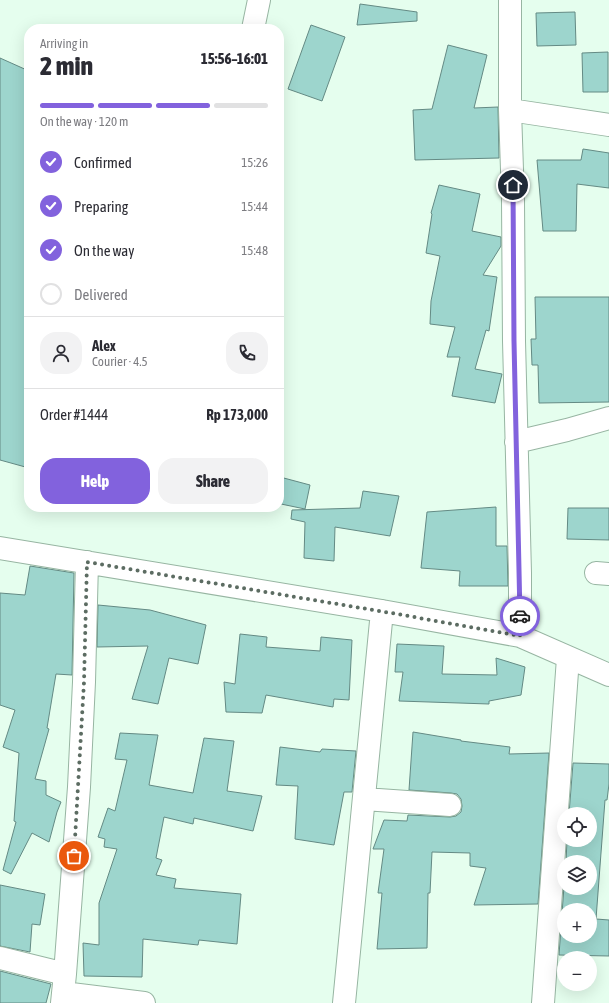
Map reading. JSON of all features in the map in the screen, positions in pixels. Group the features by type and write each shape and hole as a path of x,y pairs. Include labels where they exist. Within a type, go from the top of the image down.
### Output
{"street":[{"path":"254,24 259,0"},
{"path":"510,0 510,110 513,200 520,636"},
{"path":"510,110 609,125"},
{"path":"516,442 609,418"},
{"path":"0,548 382,611 520,636 609,675"},
{"path":"64,990 80,780 87,562"},
{"path":"344,1003 382,611"},
{"path":"543,1003 568,658"},
{"path":"364,799 450,806"},
{"path":"0,958 64,990 144,1003"}],"building":[{"path":"360,4 417,12 417,21 357,25"},
{"path":"575,12 576,45 537,46 536,13"},
{"path":"311,25 345,37 322,101 288,89"},
{"path":"448,45 487,55 474,108 498,107 499,158 415,160 413,110 432,109"},
{"path":"608,52 608,92 583,92 582,53"},
{"path":"0,58 24,69 24,467 0,460"},
{"path":"583,149 609,153 609,188 577,184 576,231 543,231 537,160 581,160"},
{"path":"439,185 480,194 472,231 501,237 501,246 483,275 497,277 489,331 486,330 475,369 502,374 495,403 452,396 460,357 447,357 455,327 430,324 431,301 440,256 426,253 431,213"},
{"path":"535,297 609,297 609,402 539,403 538,365 532,365 531,339 536,339"},
{"path":"284,478 310,485 305,509 284,505"},
{"path":"363,491 399,496 390,536 335,527 334,561 304,558 305,522 291,519 292,510 360,508"},
{"path":"496,507 496,546 507,546 508,586 459,586 460,571 421,568 427,512"},
{"path":"568,508 609,508 609,540 567,539"},
{"path":"30,566 74,573 72,675 56,674 47,728 49,729 35,779 46,781 46,795 61,802 49,842 32,833 11,874 3,870 16,822 14,821 19,753 3,747 15,710 0,705 0,593 25,595"},
{"path":"98,605 150,610 206,625 198,664 169,658 158,704 132,699 148,646 97,647"},
{"path":"240,634 267,637 266,647 320,651 321,637 352,640 349,700 334,699 333,707 266,695 262,713 226,712 224,682 235,684"},
{"path":"397,644 444,646 442,674 497,675 496,658 525,667 521,695 489,701 489,704 399,701 403,672 395,672"},
{"path":"413,732 461,741 510,747 509,754 549,753 538,904 474,905 486,868 470,866 470,853 432,852 430,893 428,893 427,948 377,949 382,893 378,893 384,849 373,849 384,820 407,821 408,815 456,816 461,812 462,806 461,799 457,794 409,790"},
{"path":"120,733 158,735 149,785 193,793 204,738 234,741 227,791 262,796 253,831 194,818 193,824 164,817 156,858 162,860 156,875 176,879 174,888 241,894 237,944 199,940 198,945 143,939 142,977 84,976 83,943 99,945 99,903 117,849 104,847 105,839 98,837 108,808 115,811 127,760 115,759"},
{"path":"280,747 320,752 322,749 356,751 352,792 344,792 334,845 295,839 298,786 276,785"},
{"path":"573,763 609,764 609,784 607,800 605,800 597,906 597,903 563,903 563,895 597,895 597,855 566,855 567,847 597,847 597,807 570,807"},
{"path":"0,885 45,894 40,925 32,924 30,952 0,946"},
{"path":"597,919 609,920 609,956 597,956 597,951 559,951 560,943 597,943"},
{"path":"0,971 51,984 46,1003 0,1003"}],"way so far":[{"path":"74,856 84,682 87,562 470,626 520,636 520,616"}],"route":[{"path":"513,185 514,341 520,616"}]}
